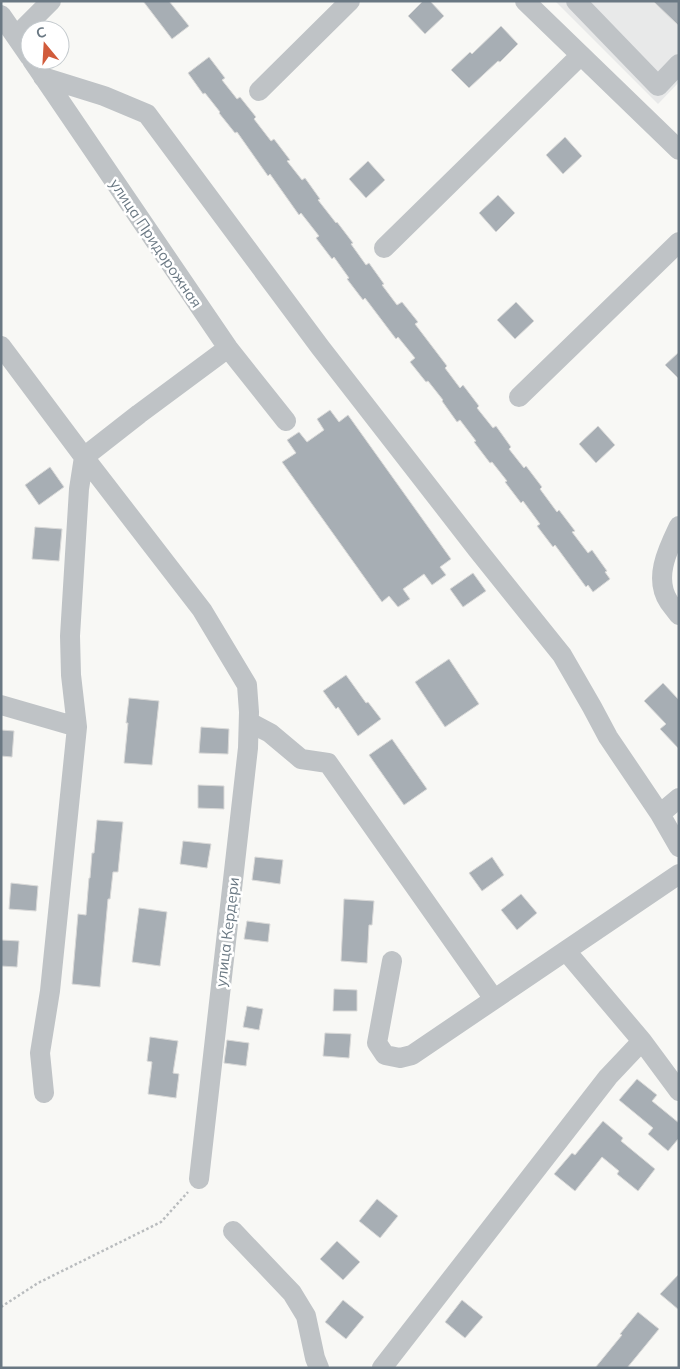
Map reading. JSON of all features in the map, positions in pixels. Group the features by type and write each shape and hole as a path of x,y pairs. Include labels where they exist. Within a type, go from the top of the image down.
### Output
{"street":[{"path":"16,36 51,1"},
{"path":"259,91 350,1"},
{"path":"525,1 679,150"},
{"path":"576,1 658,86 679,64"},
{"name":"улица Придорожная","path":"1,15 20,42"},
{"path":"384,248 581,55"},
{"name":"улица Придорожная","path":"39,70 228,348 286,421"},
{"path":"43,76 104,96 147,114 326,355 477,550 562,655 608,737 660,814 679,847"},
{"path":"519,397 679,242"},
{"path":"1,346 84,457"},
{"path":"44,1093 40,1053 50,991 77,727 71,675 70,636 79,489 84,457 228,348"},
{"name":"улица Кердери","path":"84,457 202,610 247,685 250,712 248,748 199,1179"},
{"path":"679,526 666,556 661,580 667,600 679,615"},
{"path":"1,705 77,727"},
{"path":"249,722 270,733 302,759 328,763 494,999"},
{"path":"660,814 679,798"},
{"path":"392,961 377,1043 385,1055 400,1058 412,1055 679,874"},
{"path":"566,950 642,1042 679,1091"},
{"path":"382,1368 608,1077 642,1042"},
{"path":"233,1231 292,1293 306,1316 319,1368"}],"path":[{"path":"1,1306 38,1282 161,1222 199,1179"}],"shaded area":[{"path":"555,1 679,1 679,82 658,104"}],"building":[{"path":"143,1 169,1 189,26 172,39"},
{"path":"423,1 430,1 444,16 425,34 408,16"},
{"path":"653,1 679,1 679,26"},
{"path":"501,26 518,44 469,88 451,70 470,52 472,54"},
{"path":"209,57 225,78 222,80 237,99 240,97 256,117 254,119 271,141 274,139 290,160 287,161 302,180 305,178 320,199 318,200 353,243 351,244 366,265 369,263 397,305 402,302 418,322 415,324 447,366 445,368 460,388 463,385 479,406 477,408 493,428 496,426 511,447 509,449 524,468 526,466 542,487 540,489 557,512 559,510 575,531 572,532 588,553 592,550 607,571 605,572 610,579 593,592 588,585 586,587 555,545 553,547 537,526 540,524 523,501 521,503 505,482 507,481 474,442 476,441 460,420 457,422 443,400 410,362 415,358 398,337 396,339 365,298 363,300 347,279 349,278 334,257 332,259 316,238 319,236 301,213 299,215 270,174 268,176 237,132 235,133 205,93 203,94 188,73"},
{"path":"565,137 582,156 563,174 546,155"},
{"path":"368,161 385,180 366,198 349,179"},
{"path":"498,195 515,213 496,232 479,213"},
{"path":"516,302 534,321 515,339 497,320"},
{"path":"679,352 679,379 665,365"},
{"path":"330,410 339,422 348,415 451,559 440,567 446,575 432,585 424,574 403,589 410,599 398,607 389,596 382,602 282,462 296,453 287,440 299,432 307,442 324,430 317,419"},
{"path":"598,426 615,445 596,463 579,444"},
{"path":"50,467 64,487 39,505 25,485"},
{"path":"35,527 62,529 59,561 32,559"},
{"path":"473,573 486,591 463,607 450,589"},
{"path":"449,659 479,704 445,727 415,682"},
{"path":"346,675 366,703 368,702 381,719 358,736 338,707 336,709 323,691"},
{"path":"663,683 679,700 679,749 660,729 666,724 644,701"},
{"path":"129,698 159,701 152,765 124,763"},
{"path":"201,727 229,729 228,754 199,753"},
{"path":"1,730 14,731 12,757 1,756"},
{"path":"392,739 427,789 404,805 369,755"},
{"path":"198,785 224,786 224,809 198,808"},
{"path":"97,820 123,822 118,872 113,872 110,899 108,899 100,987 72,984 78,914 86,915"},
{"path":"183,841 211,844 207,868 180,864"},
{"path":"255,857 283,860 280,884 252,880"},
{"path":"492,857 504,875 482,891 469,873"},
{"path":"11,883 38,886 36,911 9,909"},
{"path":"521,894 537,913 517,930 501,910"},
{"path":"344,899 374,901 372,925 369,925 367,963 341,961"},
{"path":"139,908 167,912 160,966 132,962"},
{"path":"247,921 270,924 268,942 244,939"},
{"path":"1,940 19,941 17,967 1,966"},
{"path":"334,989 357,990 357,1011 333,1011"},
{"path":"247,1006 263,1009 259,1030 243,1027"},
{"path":"325,1033 351,1034 349,1058 323,1056"},
{"path":"150,1037 178,1041 173,1073 179,1074 176,1098 148,1094 152,1062 147,1061"},
{"path":"227,1040 249,1043 246,1066 224,1063"},
{"path":"637,1079 657,1095 652,1101 679,1123 679,1138 668,1151 648,1134 653,1128 619,1100"},
{"path":"603,1121 623,1138 621,1141 655,1169 638,1191 617,1174 619,1171 602,1157 575,1191 554,1174 572,1153 575,1155"},
{"path":"377,1199 398,1216 380,1238 359,1221"},
{"path":"337,1241 360,1262 343,1280 320,1259"},
{"path":"679,1274 679,1310 660,1294"},
{"path":"343,1300 364,1317 346,1339 325,1322"},
{"path":"462,1300 483,1317 465,1338 445,1322"},
{"path":"638,1312 659,1329 627,1368 595,1368 622,1335 620,1334"}]}
